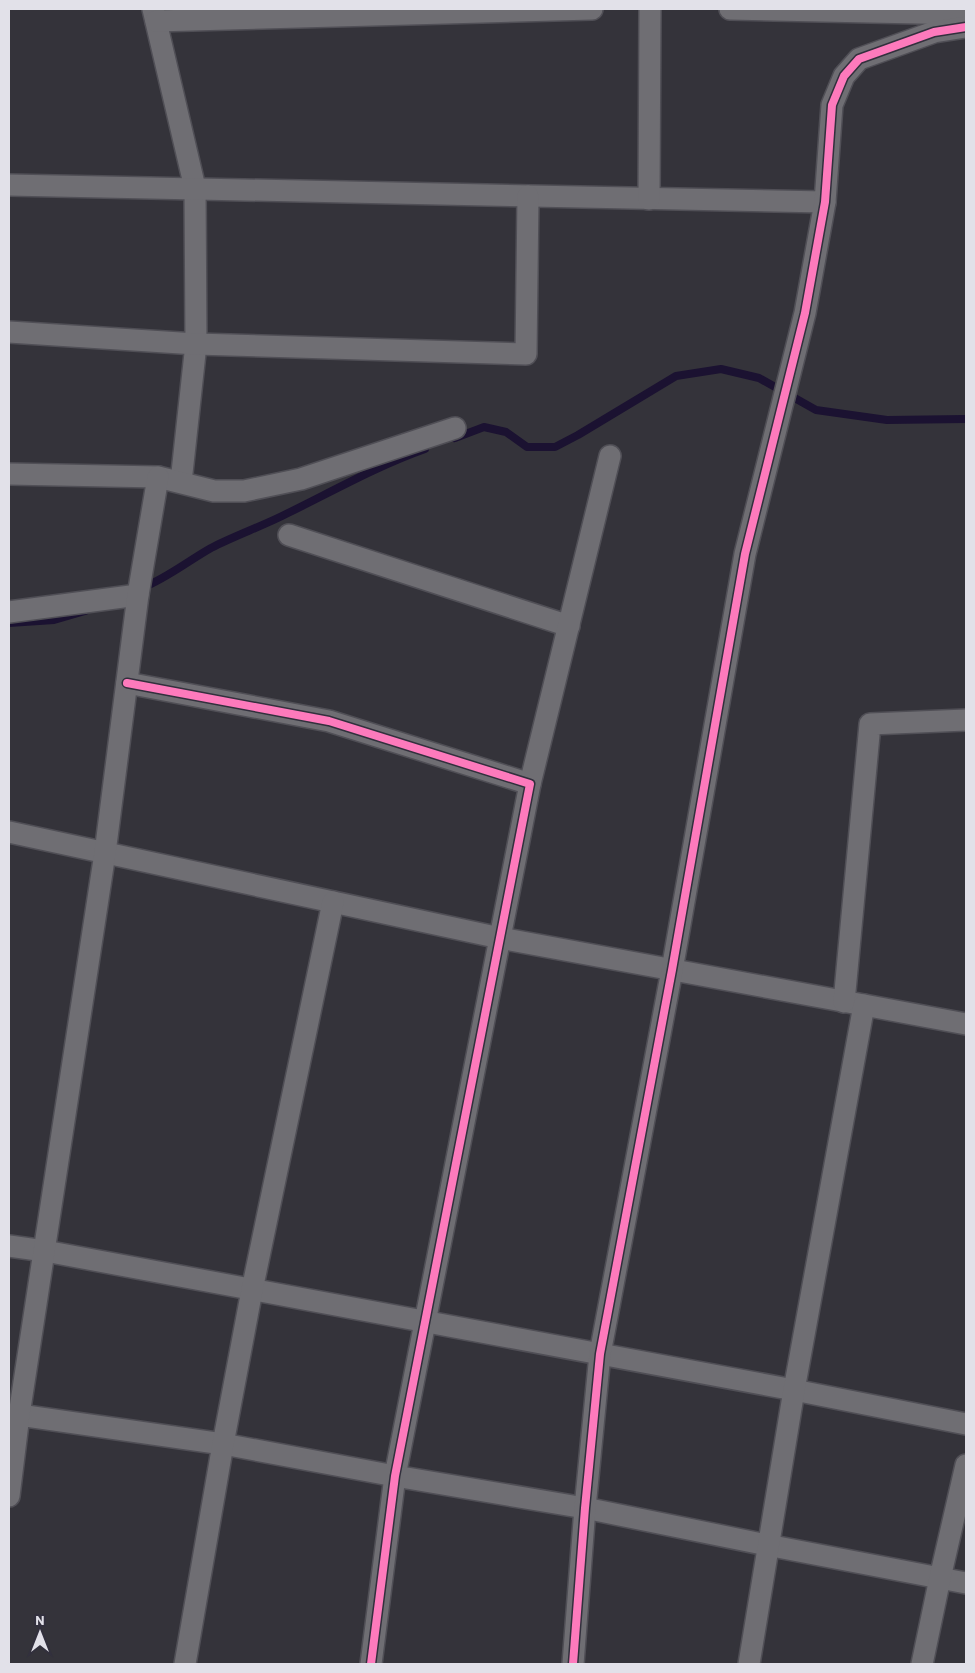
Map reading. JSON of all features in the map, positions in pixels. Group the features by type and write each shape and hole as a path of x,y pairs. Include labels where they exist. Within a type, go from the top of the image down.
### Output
{"street":[{"path":"182,482 196,344 195,188 154,15 592,9"},
{"path":"649,198 650,9"},
{"path":"730,9 966,14"},
{"path":"573,1664 585,1508 600,1354 672,970 745,554 805,313 825,202 832,104 844,76 859,59 934,32 966,27"},
{"path":"9,185 825,202"},
{"path":"9,332 196,344 526,354 528,196"},
{"path":"9,474 158,477 214,491 244,491 301,479 455,428"},
{"path":"371,1664 395,1476 530,784 610,456"},
{"path":"9,1496 19,1415 105,853 138,595 158,477"},
{"path":"289,535 569,626"},
{"path":"9,612 138,595"},
{"path":"127,683 329,721 530,784"},
{"path":"844,1002 870,724 966,720"},
{"path":"9,832 500,938 966,1024"},
{"path":"185,1664 252,1290 333,902"},
{"path":"749,1664 767,1545 794,1390 864,1005"},
{"path":"9,1246 794,1390 966,1424"},
{"path":"19,1415 223,1444 395,1476 585,1508 966,1583"},
{"path":"922,1664 966,1465"}],"waterway":[{"path":"455,438 484,427 506,432 527,447 555,447 676,376 721,369 759,378 816,410 887,420 966,419"},
{"path":"142,588 220,543 279,518 372,471 425,449"},
{"path":"9,623 54,620 85,611"}],"cycle path":[{"path":"573,1664 585,1508 600,1354 672,970 745,554 805,313 825,202 832,105 844,76 859,59 934,32 966,27"},
{"path":"127,683 329,721 530,784 395,1476 371,1664"}]}
